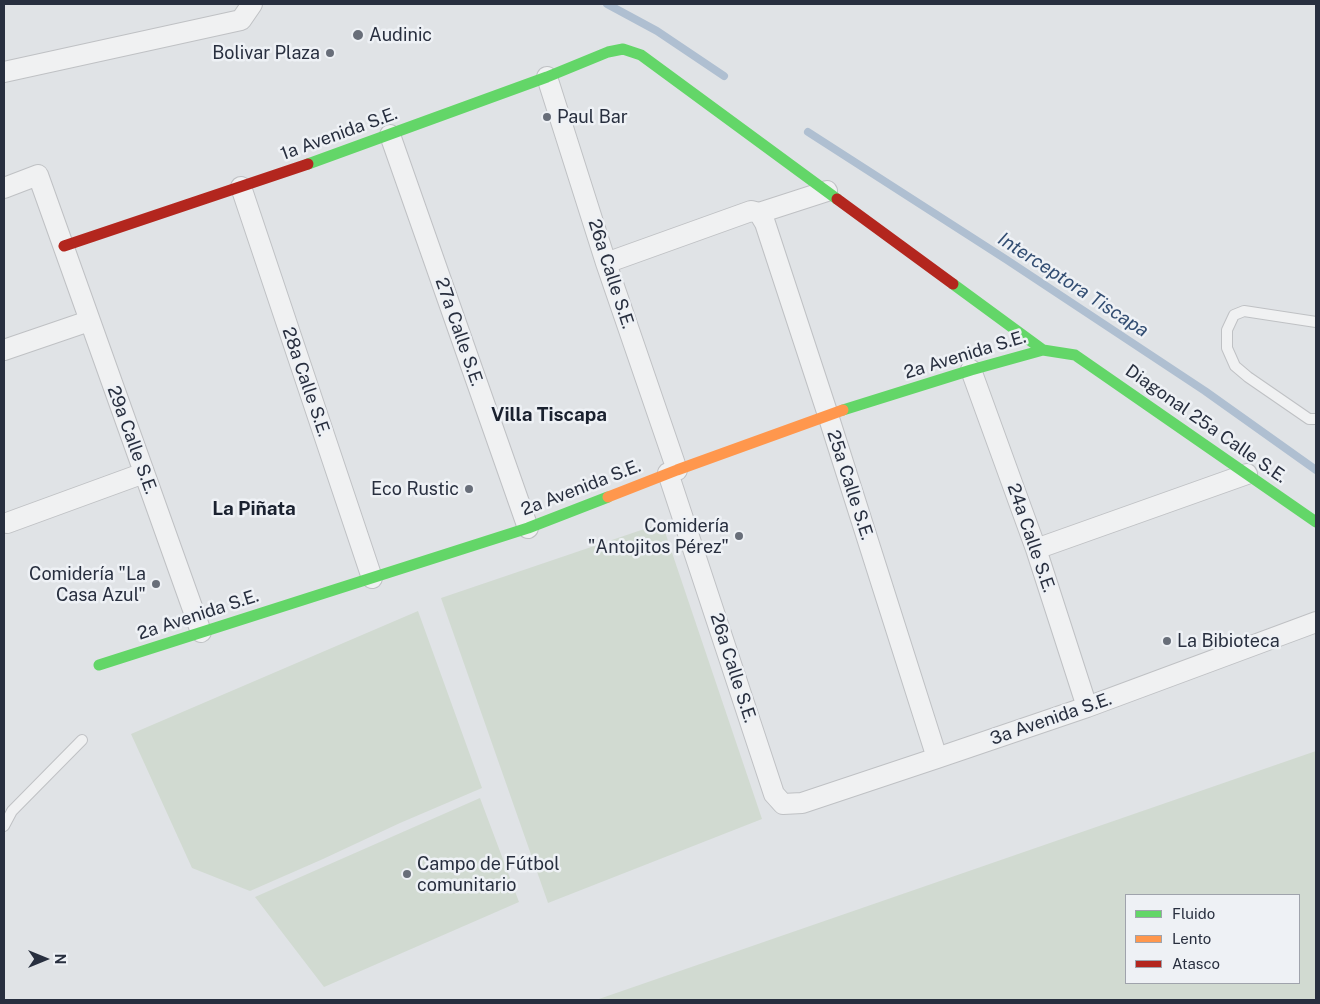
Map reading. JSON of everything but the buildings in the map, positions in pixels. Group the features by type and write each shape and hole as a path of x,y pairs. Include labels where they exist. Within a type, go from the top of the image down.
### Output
{"street":[{"path":"4,72 241,20 252,4"},
{"name":"1a Avenida S.E.","path":"64,246 390,135 547,77 608,52 623,49 641,55 827,191"},
{"name":"26a Calle S.E.","path":"547,77 774,794 783,804"},
{"name":"27a Calle S.E.","path":"390,135 528,528"},
{"name":"29a Calle S.E.","path":"4,188 38,175 201,632"},
{"name":"28a Calle S.E.","path":"241,187 372,578"},
{"path":"606,263 751,211 759,213 827,191 1043,350"},
{"name":"25a Calle S.E.","path":"759,213 765,223 828,415 937,758"},
{"path":"4,350 89,321"},
{"name":"2a Avenida S.E.","path":"99,665 528,528 672,472 828,415 971,370 1043,350 1075,355"},
{"name":"Diagonal 25a Calle S.E.","path":"1075,355 1316,522"},
{"name":"24a Calle S.E.","path":"971,370 1036,549 1088,707"},
{"path":"7,523 144,473"},
{"path":"1036,549 1247,474"},
{"name":"3a Avenida S.E.","path":"783,804 802,803 1088,707 1316,622"}],"lane":[{"path":"1316,322 1244,312 1234,315 1227,330 1227,348 1235,366 1309,419 1316,420"},
{"path":"4,826 12,811 82,740"}],"shaded area":[{"path":"662,523 762,819 548,903 441,598"},
{"path":"418,611 482,788 250,891 192,868 131,734"},
{"path":"1316,751 1316,1000 596,1000"},
{"name":"Campo de Fútbol comunitario","path":"480,798 519,902 324,987 255,897"}],"waterway":[{"name":"Interceptora Tiscapa","path":"607,4 657,31 724,76"},
{"name":"Interceptora Tiscapa","path":"808,132 1007,260 1205,391 1316,470"}],"traffic: fast":[{"path":"308,164 547,77 608,52 623,49 641,55 837,199"},
{"path":"953,284 1043,350"},
{"path":"843,410 971,370 1043,350 1075,355 1316,522"},
{"path":"99,665 528,528 608,497"}],"traffic: slow":[{"path":"608,497 843,410"}],"traffic: jam":[{"path":"64,246 308,164"},
{"path":"837,199 953,284"}],"place":[{"name":"Audinic","path":"358,35"},
{"name":"Bolivar Plaza","path":"330,53"},
{"name":"Paul Bar","path":"547,117"},
{"name":"Eco Rustic","path":"469,489"},
{"name":"Comidería \"Antojitos Pérez\"","path":"739,536"},
{"name":"Comidería \"La Casa Azul\"","path":"156,584"},
{"name":"La Bibioteca","path":"1167,641"},
{"name":"Campo de Fútbol comunitario","path":"407,874"}],"district":[{"name":"Villa Tiscapa","path":"549,415"},
{"name":"La Piñata","path":"254,509"}]}
